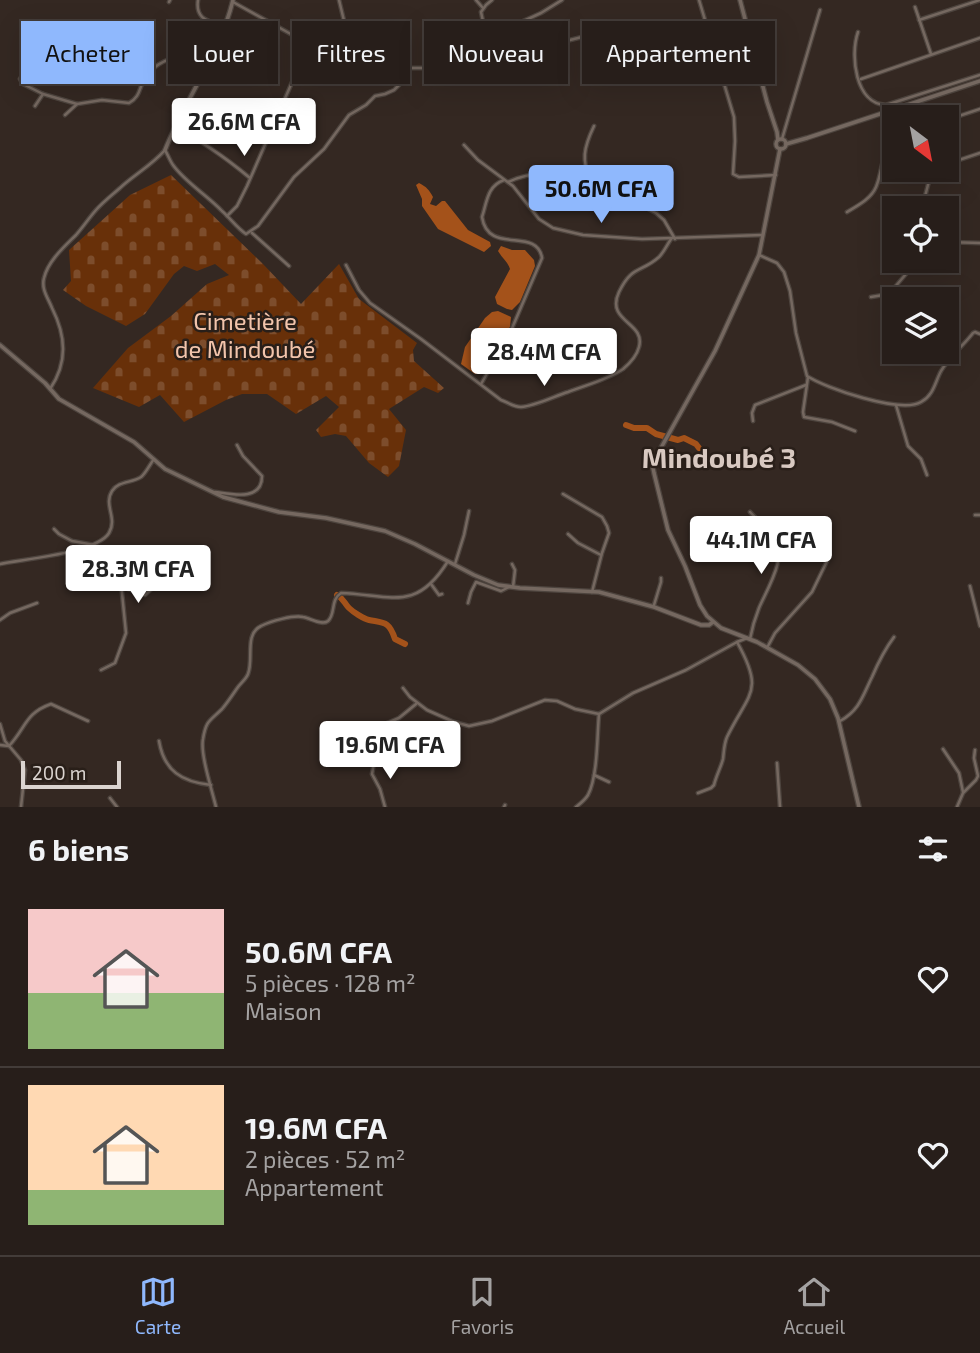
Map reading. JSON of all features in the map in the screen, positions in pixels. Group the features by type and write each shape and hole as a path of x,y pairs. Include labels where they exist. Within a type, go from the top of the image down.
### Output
{"street":[{"path":"198,0 197,11 209,21"},
{"path":"339,0 344,21"},
{"path":"476,0 483,8"},
{"path":"483,21 483,8 492,0"},
{"path":"523,21 562,0"},
{"path":"699,0 705,21"},
{"path":"740,0 780,140"},
{"path":"919,20 980,0"},
{"path":"227,21 233,1 298,38 304,49 303,57 251,178 237,206 228,216"},
{"path":"915,7 931,54"},
{"path":"780,149 776,146 820,10"},
{"path":"858,32 854,47 859,79 863,91 877,104 883,105 980,75"},
{"path":"165,150 180,172 246,234 258,226 294,177 324,149 349,115 375,96 394,90 401,83 408,68 460,68 492,64 582,37"},
{"path":"859,79 980,38"},
{"path":"780,149 789,143 980,82"},
{"path":"25,84 43,94 76,104 94,100 129,103 138,95 143,84"},
{"path":"50,389 61,365 64,349 59,323 44,288 43,281 48,268 96,210 159,158 198,84"},
{"path":"724,84 734,117 733,174 739,177 776,174"},
{"path":"35,106 43,94"},
{"path":"65,116 76,104"},
{"path":"959,116 980,109"},
{"path":"591,185 586,173 584,154 594,126"},
{"path":"175,128 197,138 251,178"},
{"path":"780,140 789,143"},
{"path":"464,145 478,160 522,195 539,219 553,228 583,235 673,239 762,235"},
{"path":"780,149 759,255 715,351 657,454 653,468 667,524 700,605 713,622 798,665 830,699 839,722 859,807"},
{"path":"959,160 980,153"},
{"path":"847,212 874,190 882,164"},
{"path":"481,384 510,333 542,258 541,252 534,244 498,239 482,222 492,186 531,175 551,173 591,185 656,213 664,220 673,239"},
{"path":"251,232 289,266"},
{"path":"346,265 359,290 370,303 501,400 521,407 553,398 624,368 640,343 636,331 617,310 617,298 630,274 661,255 673,239"},
{"path":"959,242 980,243"},
{"path":"759,255 777,263 784,272 808,377 840,391 896,405 916,404 928,397 947,364"},
{"path":"871,297 889,293 906,273"},
{"path":"959,349 973,333 980,334"},
{"path":"0,345 60,399 134,442 164,469 229,500 385,531 488,581 511,587 610,594 701,625 713,622"},
{"path":"808,377 804,417 832,422 855,431"},
{"path":"753,421 751,413 755,405 806,385"},
{"path":"896,405 908,446 921,459 927,475"},
{"path":"211,492 247,495 262,484 262,476 243,456 237,445"},
{"path":"0,564 68,552 103,540 111,530 113,516 109,500 112,490 142,476 153,459"},
{"path":"563,494 597,514 605,521 609,533 592,592"},
{"path":"455,564 469,511"},
{"path":"748,639 777,567 779,554 774,535 750,512"},
{"path":"975,514 980,515"},
{"path":"54,529 72,541 94,545 112,561 128,589 147,594 158,583 172,584"},
{"path":"568,534 578,543 601,555"},
{"path":"216,807 202,749 203,738 210,718 224,706 248,674 251,636 254,631 264,625 298,616 327,622 335,598 341,593 395,599 415,594 438,578 449,561"},
{"path":"768,648 775,633 812,592 827,561"},
{"path":"511,587 515,570 512,564"},
{"path":"101,670 115,663 126,633 121,577"},
{"path":"654,607 661,578"},
{"path":"468,603 476,582 501,590 511,587"},
{"path":"431,584 439,595 442,594"},
{"path":"970,586 980,626"},
{"path":"0,620 10,613 37,603"},
{"path":"839,722 848,716 864,696 872,675 894,637"},
{"path":"403,688 416,703 444,718 469,726 492,721 545,701 557,701 575,709 599,714 633,693 748,639"},
{"path":"698,793 714,785 726,739 744,709 752,687 750,667 737,642"},
{"path":"371,730 399,718 416,703"},
{"path":"9,746 20,734 29,717 51,704 88,721"},
{"path":"576,807 589,794 599,714"},
{"path":"0,724 5,741 21,760 25,770 21,807"},
{"path":"159,741 172,771 197,783 211,785"},
{"path":"0,745 9,746"},
{"path":"943,748 959,773 963,793"},
{"path":"957,807 963,793 978,776 975,750"},
{"path":"375,757 372,774 385,807"},
{"path":"777,763 780,807"},
{"path":"593,775 610,782"},
{"path":"110,798 117,807"}],"green space":[{"name":"Cimetière de Mindoubé","path":"171,175 301,304 339,264 359,299 417,343 413,350 414,361 444,388 438,393 424,387 389,409 406,430 399,466 388,477 369,463 346,436 335,434 321,437 316,430 339,407 326,396 296,414 267,394 242,394 184,422 160,395 139,407 93,388 128,348 171,316 207,284 229,275 215,264 197,271 184,266 174,274 145,314 126,326 86,306 63,290 71,281 69,250 130,195"}],"shaded area":[{"path":"419,183 428,189 433,197 430,204 436,206 445,201 468,230 490,242 491,246 484,252 438,229 422,206 416,185"},
{"path":"501,246 512,250 525,250 534,260 535,266 520,302 512,310 497,304 495,297 510,269 498,251"},
{"path":"498,311 511,317 510,327 480,373 475,374 461,364 465,347 485,318"}],"waterway":[{"path":"626,425 647,428 656,434 678,440 684,438 699,448"},
{"path":"337,595 359,615 385,624 391,629 395,639 405,644"}],"district":[{"name":"Mindoubé 3","path":"719,457"}]}
